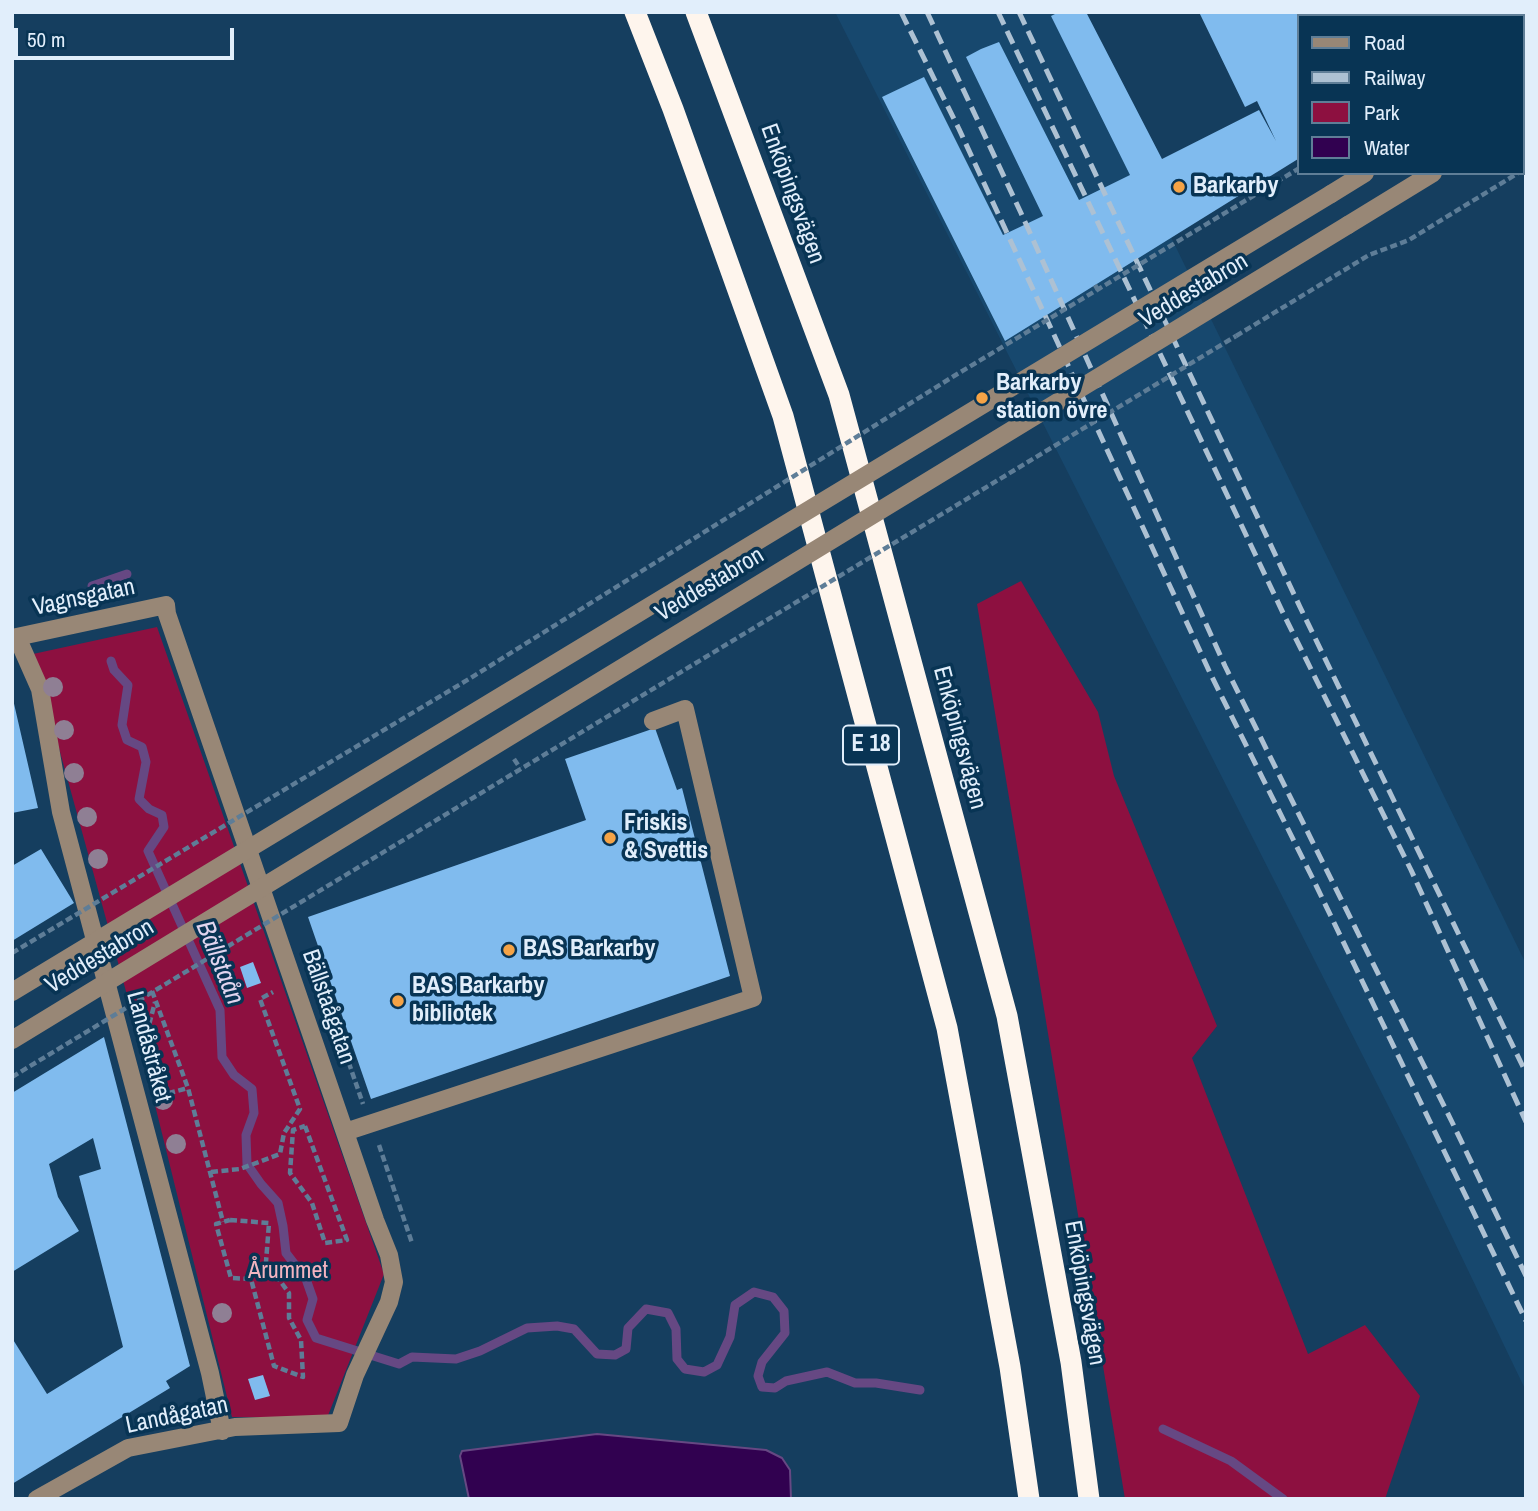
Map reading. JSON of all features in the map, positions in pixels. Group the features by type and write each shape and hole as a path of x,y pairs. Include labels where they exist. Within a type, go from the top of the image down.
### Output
{"highway":[{"name":"E 18","path":"635,12 673,109 783,416 943,1014 1010,1367 1029,1499"},
{"name":"Enköpingsvägen","path":"696,12 839,395 1007,1016 1071,1362 1089,1499"}],"street":[{"name":"Veddestabron","path":"12,992 1362,175"},
{"name":"Veddestabron","path":"12,1040 1430,175"},
{"name":"Vagnsgatan","path":"15,638 166,606"},
{"name":"Bällstaågatan","path":"166,606 389,1255 394,1282 389,1302 355,1375 339,1423"},
{"name":"Landåstråket","path":"15,638 40,689 61,812 210,1373 222,1430"},
{"path":"345,1132 753,998 685,709 653,721"},
{"path":"245,841 274,825"},
{"name":"Landågatan","path":"37,1499 128,1448 234,1427 339,1423"}],"path":[{"path":"12,953 468,679 1097,288 1296,170"},
{"path":"12,1077 1369,255 1409,240 1515,175"},
{"path":"211,1172 240,1169 280,1154 284,1133 300,1109 260,999 278,989"},
{"path":"152,990 188,1088 223,1222"},
{"path":"148,1029 155,1001"},
{"path":"305,1126 347,1240 325,1243 312,1203 290,1173 293,1130 305,1126"},
{"path":"230,1220 269,1223 266,1262 289,1293 289,1318 301,1340 303,1377 274,1366 251,1279 231,1278 216,1224 223,1222 230,1220"}],"shaded area":[{"path":"835,12 1061,12 1526,964 1526,1391 1407,1143"}],"green space":[{"path":"1021,581 1098,712 1114,776 1217,1026 1192,1058 1308,1354 1365,1325 1420,1396 1385,1499 1125,1499 977,604"},
{"name":"Årummet","path":"157,627 384,1274 327,1418 232,1417 135,1024 33,654"}],"water":[{"path":"597,1434 766,1450 782,1458 790,1470 791,1499 469,1499 460,1456 462,1451"}],"building":[{"name":"Barkarby","path":"1059,12 1086,12 1162,159 1259,110 1276,141 1257,101 1245,107 1199,12 1314,14 1296,14 1296,160 1005,341 882,97 924,77 1003,235 1043,216 966,57 999,42 1079,200 1130,175 1051,16"},
{"path":"12,695 38,808 12,813"},
{"name":"BAS Barkarby","path":"655,728 677,790 682,788 730,976 371,1099 308,917 586,820 565,759"},
{"path":"41,849 74,903 12,941 12,866"},
{"path":"253,962 261,983 247,988 240,967"},
{"path":"104,1037 190,1366 166,1381 170,1388 12,1484 12,1338 47,1394 123,1347 79,1176 101,1169 93,1138 49,1164 58,1197 79,1231 12,1272 12,1093"},
{"path":"263,1375 270,1396 255,1400 248,1379"}],"waterway":[{"name":"Bällstaån","path":"92,586 127,574"},
{"name":"Bällstaån","path":"111,661 114,670 128,685 122,725 127,740 142,747 146,762 139,799 149,809 162,815 164,827 148,851 220,1010 222,1057 234,1075 252,1089 254,1113 246,1135 247,1164 278,1203 286,1253 306,1279 313,1299 307,1320 316,1338 399,1364 412,1357 456,1359 480,1351 527,1328 557,1326 574,1329 597,1354 615,1355 626,1349 628,1328 646,1309 668,1313 676,1329 677,1359 685,1369 704,1372 717,1365 730,1337 735,1305 754,1292 773,1297 784,1311 785,1333 762,1362 758,1376 762,1387 775,1388 786,1381 827,1372 855,1383 876,1383 920,1390"},
{"path":"1163,1429 1231,1461 1283,1499"}],"railway":[{"path":"901,12 959,129 1211,675 1312,877 1526,1321"},
{"path":"927,12 1021,213 1225,666 1526,1276"},
{"path":"998,12 1284,615 1411,870 1526,1122"},
{"path":"1019,12 1300,607 1526,1073"}],"place":[{"name":"Barkarby","path":"1179,187"},
{"name":"Barkarby station övre","path":"982,398"},
{"name":"Friskis & Svettis","path":"610,838"},
{"name":"BAS Barkarby","path":"509,950"},
{"name":"BAS Barkarby bibliotek","path":"398,1001"}]}
